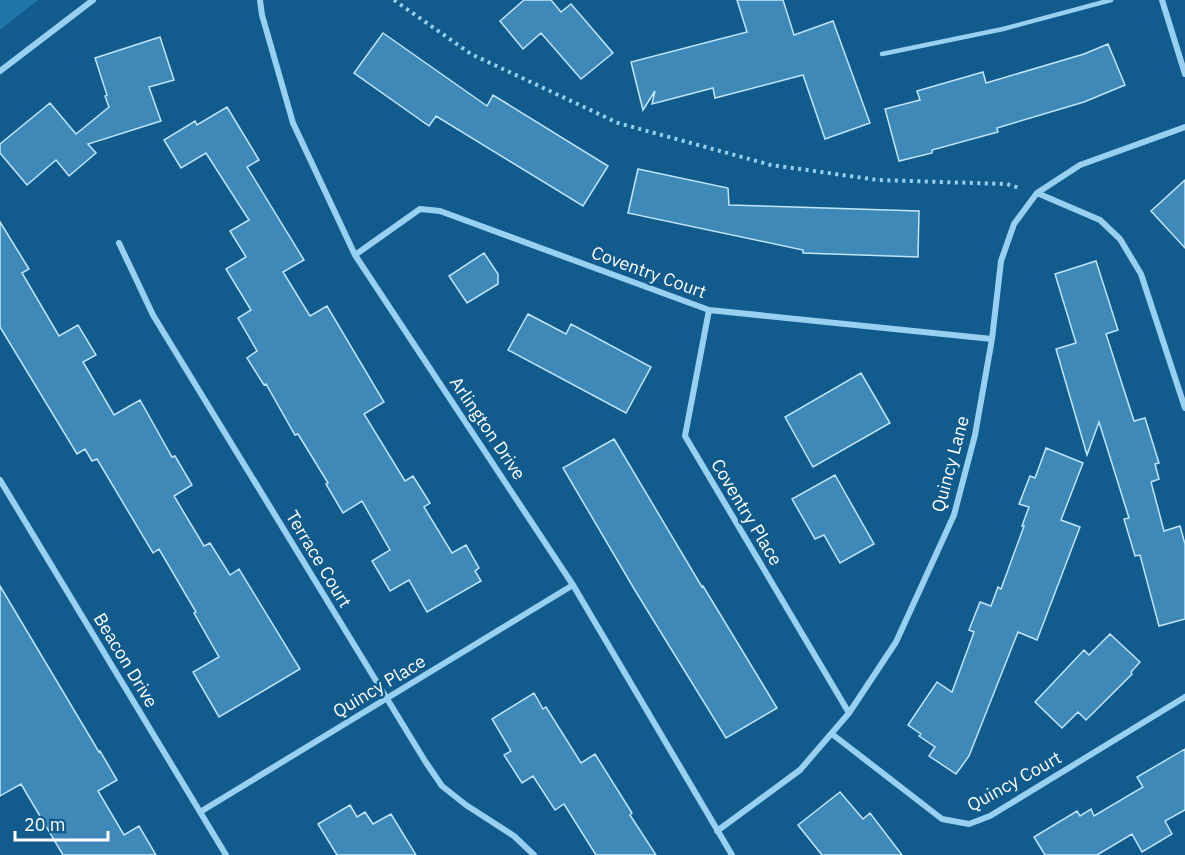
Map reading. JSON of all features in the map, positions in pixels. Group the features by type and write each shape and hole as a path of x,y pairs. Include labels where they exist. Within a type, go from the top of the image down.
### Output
{"street":[{"path":"0,72 93,0"},
{"name":"Arlington Drive","path":"260,0 261,15 293,123 355,255 573,585 732,855"},
{"path":"1162,0 1185,74"},
{"name":"Quincy Lane","path":"717,831 800,770 849,713 896,642 954,515 975,435 992,339 1001,261 1014,224 1037,193 1080,165 1185,127"},
{"path":"1037,193 1100,220 1120,239 1141,274 1185,408"},
{"name":"Coventry Court","path":"355,255 420,209 440,211 709,310 992,339"},
{"name":"Terrace Court","path":"119,243 153,315 386,699 442,786 466,805 514,836 534,855"},
{"name":"Coventry Place","path":"709,310 685,436 849,713"},
{"name":"Beacon Drive","path":"0,480 226,855"},
{"name":"Quincy Place","path":"200,812 573,585"},
{"name":"Quincy Court","path":"832,734 942,819 969,824 990,816 1185,697"}],"lane":[{"path":"882,54 1003,29 1111,0"}],"path":[{"path":"394,0 471,54 618,123 771,165 879,180 1007,184 1037,193"}],"shaded area":[{"path":"0,0 38,0 0,30"}],"building":[{"path":"524,0 551,0 561,12 571,4 613,53 581,79 541,33 523,49 500,21"},
{"path":"737,0 783,0 794,35 833,21 870,123 825,139 803,75 715,98 713,88 652,104 655,91 643,110 631,62 747,32"},
{"path":"383,33 487,106 493,95 608,166 583,206 436,116 429,126 354,73"},
{"path":"160,37 174,80 149,87 161,121 88,144 96,153 69,176 56,160 27,185 0,153 0,144 50,103 76,134 109,107 95,58"},
{"path":"1108,44 1125,85 1084,102 997,128 998,132 899,161 885,109 920,100 917,91 983,72 986,83 1084,54"},
{"path":"227,107 259,160 247,167 304,260 283,272 310,316 327,306 384,402 364,414 405,481 413,476 430,503 424,507 452,553 466,545 479,568 475,571 481,581 427,612 409,580 390,591 372,561 390,550 362,501 343,513 326,484 328,483 298,434 295,435 266,384 264,385 247,358 257,351 238,318 251,310 226,269 246,257 230,231 249,220 206,153 181,168 164,140 195,121 197,125"},
{"path":"638,169 728,188 729,205 919,211 918,257 803,253 803,250 628,213"},
{"path":"1185,180 1185,248 1151,211"},
{"path":"0,222 29,269 22,273 59,336 78,325 96,355 83,362 114,415 140,400 172,457 175,456 192,485 174,496 204,546 210,543 230,575 239,569 300,669 219,717 193,672 219,657 194,613 196,612 159,549 153,553 97,459 92,461 85,449 77,454 0,327"},
{"path":"484,253 498,274 498,284 467,303 449,276"},
{"path":"1096,261 1118,330 1106,334 1134,421 1145,418 1159,463 1155,464 1159,479 1151,482 1164,531 1180,526 1185,544 1185,619 1159,626 1140,555 1135,556 1124,519 1129,518 1099,422 1087,455 1056,349 1076,343 1055,274"},
{"path":"528,314 566,334 571,324 651,367 626,413 508,350"},
{"path":"861,373 890,423 813,467 785,417"},
{"path":"614,439 777,708 726,738 563,468"},
{"path":"1046,448 1083,463 1061,520 1080,527 1037,640 1018,632 969,756 956,774 929,756 935,747 908,725 937,682 952,692 974,632 969,630 980,602 991,606 998,587 1001,589 1029,507 1019,504 1030,476 1035,478"},
{"path":"835,475 874,544 840,563 824,535 815,539 792,499"},
{"path":"0,586 117,780 98,791 124,835 139,826 156,855 63,855 21,784 0,796"},
{"path":"1110,634 1140,662 1131,672 1132,674 1086,720 1078,712 1062,728 1035,702 1084,650 1089,655"},
{"path":"534,693 543,709 546,707 581,763 595,754 656,855 596,855 564,804 555,810 533,776 522,783 504,755 511,751 492,719"},
{"path":"1185,749 1185,810 1165,821 1172,834 1142,852 1132,834 1097,855 1045,855 1034,837 1077,811 1080,816 1091,809 1094,816 1143,787 1137,777"},
{"path":"840,792 863,819 870,813 902,855 822,855 798,825"},
{"path":"350,805 357,817 365,812 373,824 391,814 416,855 337,855 318,824"}]}
